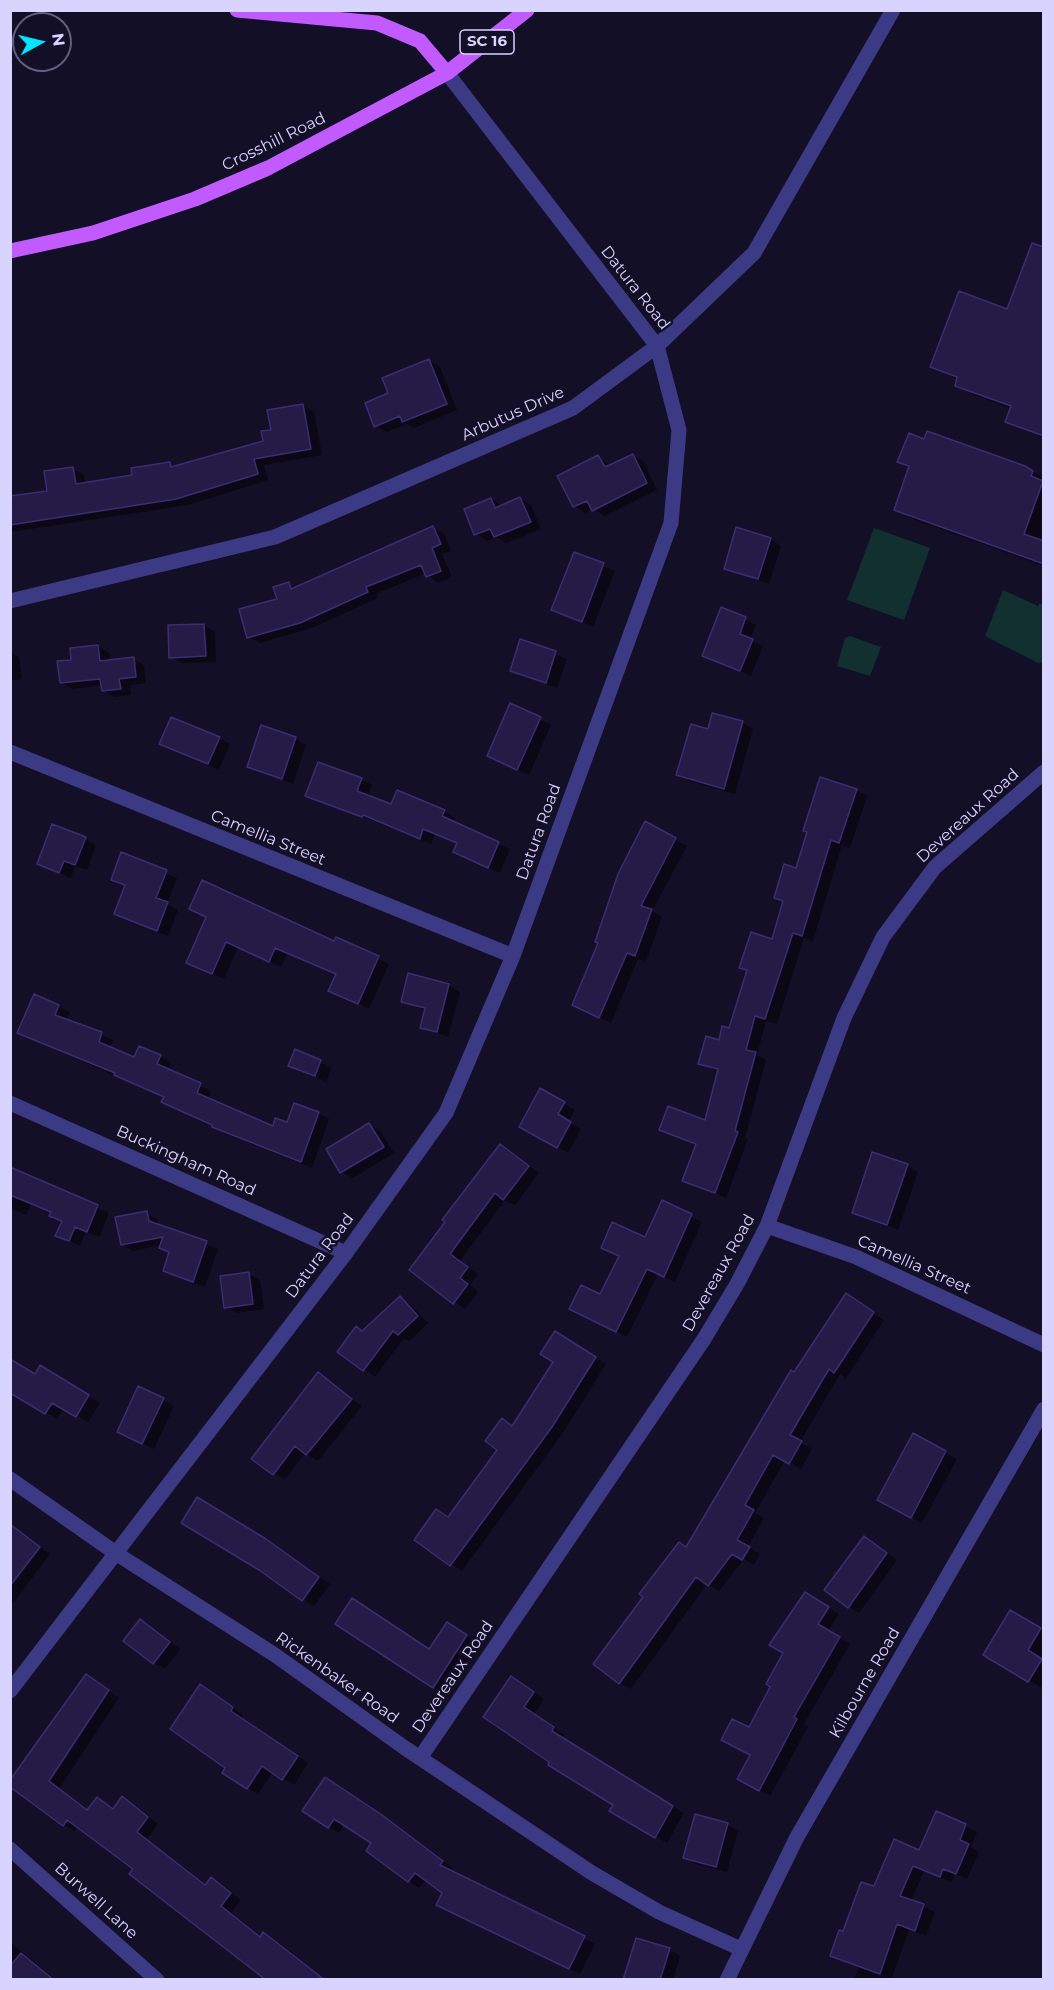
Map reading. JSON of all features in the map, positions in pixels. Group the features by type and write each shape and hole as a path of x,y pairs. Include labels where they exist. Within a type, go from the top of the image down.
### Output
{"main road":[{"name":"SC 16","path":"237,10 307,18 337,10"},
{"name":"Crosshill Road","path":"10,251 93,233 195,199 268,168 447,73 527,10"},
{"name":"Datura Road","path":"307,18 377,23 420,41 447,73"}],"street":[{"name":"Arbutus Drive","path":"10,601 275,537 573,408 657,346 754,253 893,10"},
{"name":"Datura Road","path":"10,1691 346,1253 447,1113 513,956 671,523 680,430 657,346 447,73"},
{"name":"Camellia Street","path":"10,752 513,956"},
{"name":"Devereaux Road","path":"420,1758 704,1339 737,1284 767,1226 844,1018 883,937 935,867 1044,772"},
{"name":"Buckingham Road","path":"10,1102 346,1253"},
{"name":"Camellia Street","path":"767,1226 856,1257 1044,1345"},
{"name":"Kilbourne Road","path":"727,1980 797,1837 1044,1408"},
{"name":"Rickenbaker Road","path":"10,1479 117,1554 275,1655 420,1758 622,1892 658,1912 741,1949"},
{"name":"Burwell Lane","path":"10,1849 157,1980"}],"green space":[{"path":"874,528 930,548 904,620 847,600"},
{"path":"1003,590 1038,606 1040,603 1043,605 1043,662 1038,663 985,636"},
{"path":"850,636 881,647 870,676 837,666 845,638"}],"building":[{"path":"1032,243 1044,247 1044,436 1005,422 1011,406 955,386 957,377 930,367 959,291 1007,309"},
{"path":"429,359 447,404 402,422 400,416 374,427 365,403 388,393 382,378"},
{"path":"303,404 311,449 254,459 258,474 176,499 10,525 10,496 47,491 44,471 73,467 76,484 132,475 131,468 170,462 171,467 263,441 261,431 271,430 267,410"},
{"path":"927,431 1025,466 1033,471 1031,476 1043,481 1024,534 1044,541 1044,564 894,510 909,466 897,462 909,433 924,439"},
{"path":"633,454 647,483 592,511 587,501 573,507 557,476 598,455 605,467"},
{"path":"520,497 531,522 494,537 490,529 474,535 464,509 491,498 495,508"},
{"path":"433,526 441,544 432,548 441,571 426,577 421,565 366,587 368,592 300,623 247,638 239,609 277,599 273,587 289,582 291,589"},
{"path":"736,527 771,538 758,579 724,569"},
{"path":"574,552 604,563 582,622 551,610"},
{"path":"721,607 746,617 740,634 753,639 740,671 702,656"},
{"path":"204,624 206,656 169,658 168,625"},
{"path":"520,639 556,651 546,683 510,671"},
{"path":"98,645 100,661 134,657 136,677 119,679 121,689 102,691 100,679 60,683 57,661 71,660 70,648"},
{"path":"510,703 541,717 517,770 487,756"},
{"path":"712,713 743,721 724,789 676,775 691,724 708,729"},
{"path":"171,717 220,737 208,764 159,744"},
{"path":"261,725 296,737 282,779 247,767"},
{"path":"318,762 362,778 357,791 391,804 397,790 445,810 442,816 499,842 488,868 453,852 457,843 423,829 420,839 363,815 362,817 305,796"},
{"path":"820,777 857,789 839,843 831,840 802,936 793,933 765,1019 755,1016 746,1050 756,1052 735,1131 738,1132 715,1193 682,1181 696,1144 659,1130 668,1106 705,1120 718,1069 698,1064 706,1036 719,1040 722,1026 729,1028 747,970 739,968 751,932 772,939 783,901 774,898 784,864 796,868 807,832 803,831"},
{"path":"645,821 676,838 641,906 652,909 635,956 627,953 599,1018 572,1005 598,943 595,942 618,874"},
{"path":"52,824 86,837 75,865 64,861 59,873 37,864"},
{"path":"121,852 167,870 156,898 168,902 157,931 114,914 125,885 111,880"},
{"path":"202,880 334,941 336,937 379,956 358,1004 328,991 336,974 275,948 269,962 226,942 212,974 186,963 206,917 189,909"},
{"path":"408,973 449,984 437,1032 420,1028 425,1008 401,1002"},
{"path":"34,994 59,1005 55,1015 102,1032 99,1042 134,1057 139,1046 161,1055 157,1064 201,1083 197,1093 273,1126 275,1118 287,1122 294,1103 319,1112 301,1162 212,1127 161,1102 164,1097 114,1075 115,1073 17,1033"},
{"path":"295,1049 321,1060 315,1076 288,1066"},
{"path":"540,1088 565,1102 558,1114 571,1122 557,1148 519,1127"},
{"path":"369,1123 384,1147 340,1173 326,1149"},
{"path":"500,1144 529,1166 503,1200 495,1193 450,1254 468,1267 460,1278 468,1284 453,1304 409,1270 445,1222 442,1220"},
{"path":"872,1152 908,1164 887,1225 852,1213"},
{"path":"10,1167 98,1205 87,1232 75,1227 69,1241 55,1236 62,1221 49,1216 51,1212 10,1195"},
{"path":"662,1200 692,1214 664,1277 647,1269 616,1332 569,1309 581,1285 600,1294 619,1256 601,1248 612,1222 645,1237"},
{"path":"147,1211 149,1221 207,1241 193,1282 163,1271 169,1252 159,1248 163,1237 121,1245 115,1217"},
{"path":"249,1272 253,1304 224,1308 220,1276"},
{"path":"846,1293 874,1312 834,1373 829,1369 790,1435 802,1441 789,1464 773,1455 745,1505 754,1510 737,1540 750,1547 742,1560 732,1554 708,1586 696,1577 619,1684 593,1664 643,1597 639,1594 679,1542 686,1547 791,1370 794,1372"},
{"path":"400,1296 418,1316 398,1335 393,1331 363,1371 337,1352 356,1326 362,1331"},
{"path":"555,1331 596,1357 552,1427 450,1566 414,1540 436,1509 448,1517 497,1450 485,1441 502,1418 512,1426 553,1362 540,1354"},
{"path":"10,1359 35,1374 40,1365 89,1395 76,1417 52,1403 45,1414 10,1393"},
{"path":"318,1372 352,1399 306,1455 295,1446 273,1475 251,1459"},
{"path":"138,1386 164,1398 142,1444 117,1432"},
{"path":"913,1433 946,1451 911,1518 877,1500"},
{"path":"197,1497 266,1539 319,1577 302,1601 259,1570 181,1523"},
{"path":"10,1524 40,1547 10,1586"},
{"path":"864,1536 887,1553 848,1608 824,1590"},
{"path":"805,1592 829,1607 818,1624 840,1637 794,1717 797,1719 759,1791 737,1779 750,1755 721,1740 732,1719 749,1727 770,1687 766,1684 783,1653 769,1645"},
{"path":"352,1598 429,1649 447,1622 467,1635 433,1688 335,1624"},
{"path":"1010,1610 1041,1628 1028,1650 1042,1659 1028,1682 983,1655"},
{"path":"140,1619 170,1642 153,1664 123,1641"},
{"path":"86,1674 109,1690 49,1781 87,1810 97,1797 113,1809 122,1796 148,1817 137,1832 205,1885 211,1877 231,1893 221,1906 260,1937 263,1932 325,1980 266,1980 129,1874 133,1869 67,1820 63,1826 10,1787 10,1780"},
{"path":"511,1676 534,1692 524,1707 554,1727 552,1731 673,1806 655,1838 609,1811 613,1805 548,1765 549,1762 483,1717"},
{"path":"200,1684 233,1707 231,1711 298,1756 282,1780 262,1766 247,1789 222,1773 225,1768 170,1729"},
{"path":"325,1777 382,1815 443,1861 440,1865 585,1936 569,1969 436,1905 442,1893 415,1873 408,1882 366,1851 371,1843 334,1819 328,1828 302,1811"},
{"path":"936,1811 966,1824 960,1840 969,1844 956,1874 943,1869 940,1877 913,1866 900,1896 924,1904 915,1931 897,1924 880,1974 830,1956 839,1930 843,1931 861,1882 874,1886 894,1839 919,1850"},
{"path":"695,1814 728,1823 716,1867 683,1858"},
{"path":"636,1938 670,1948 660,1980 623,1980"},
{"path":"21,1953 54,1980 10,1980 10,1966"}]}
